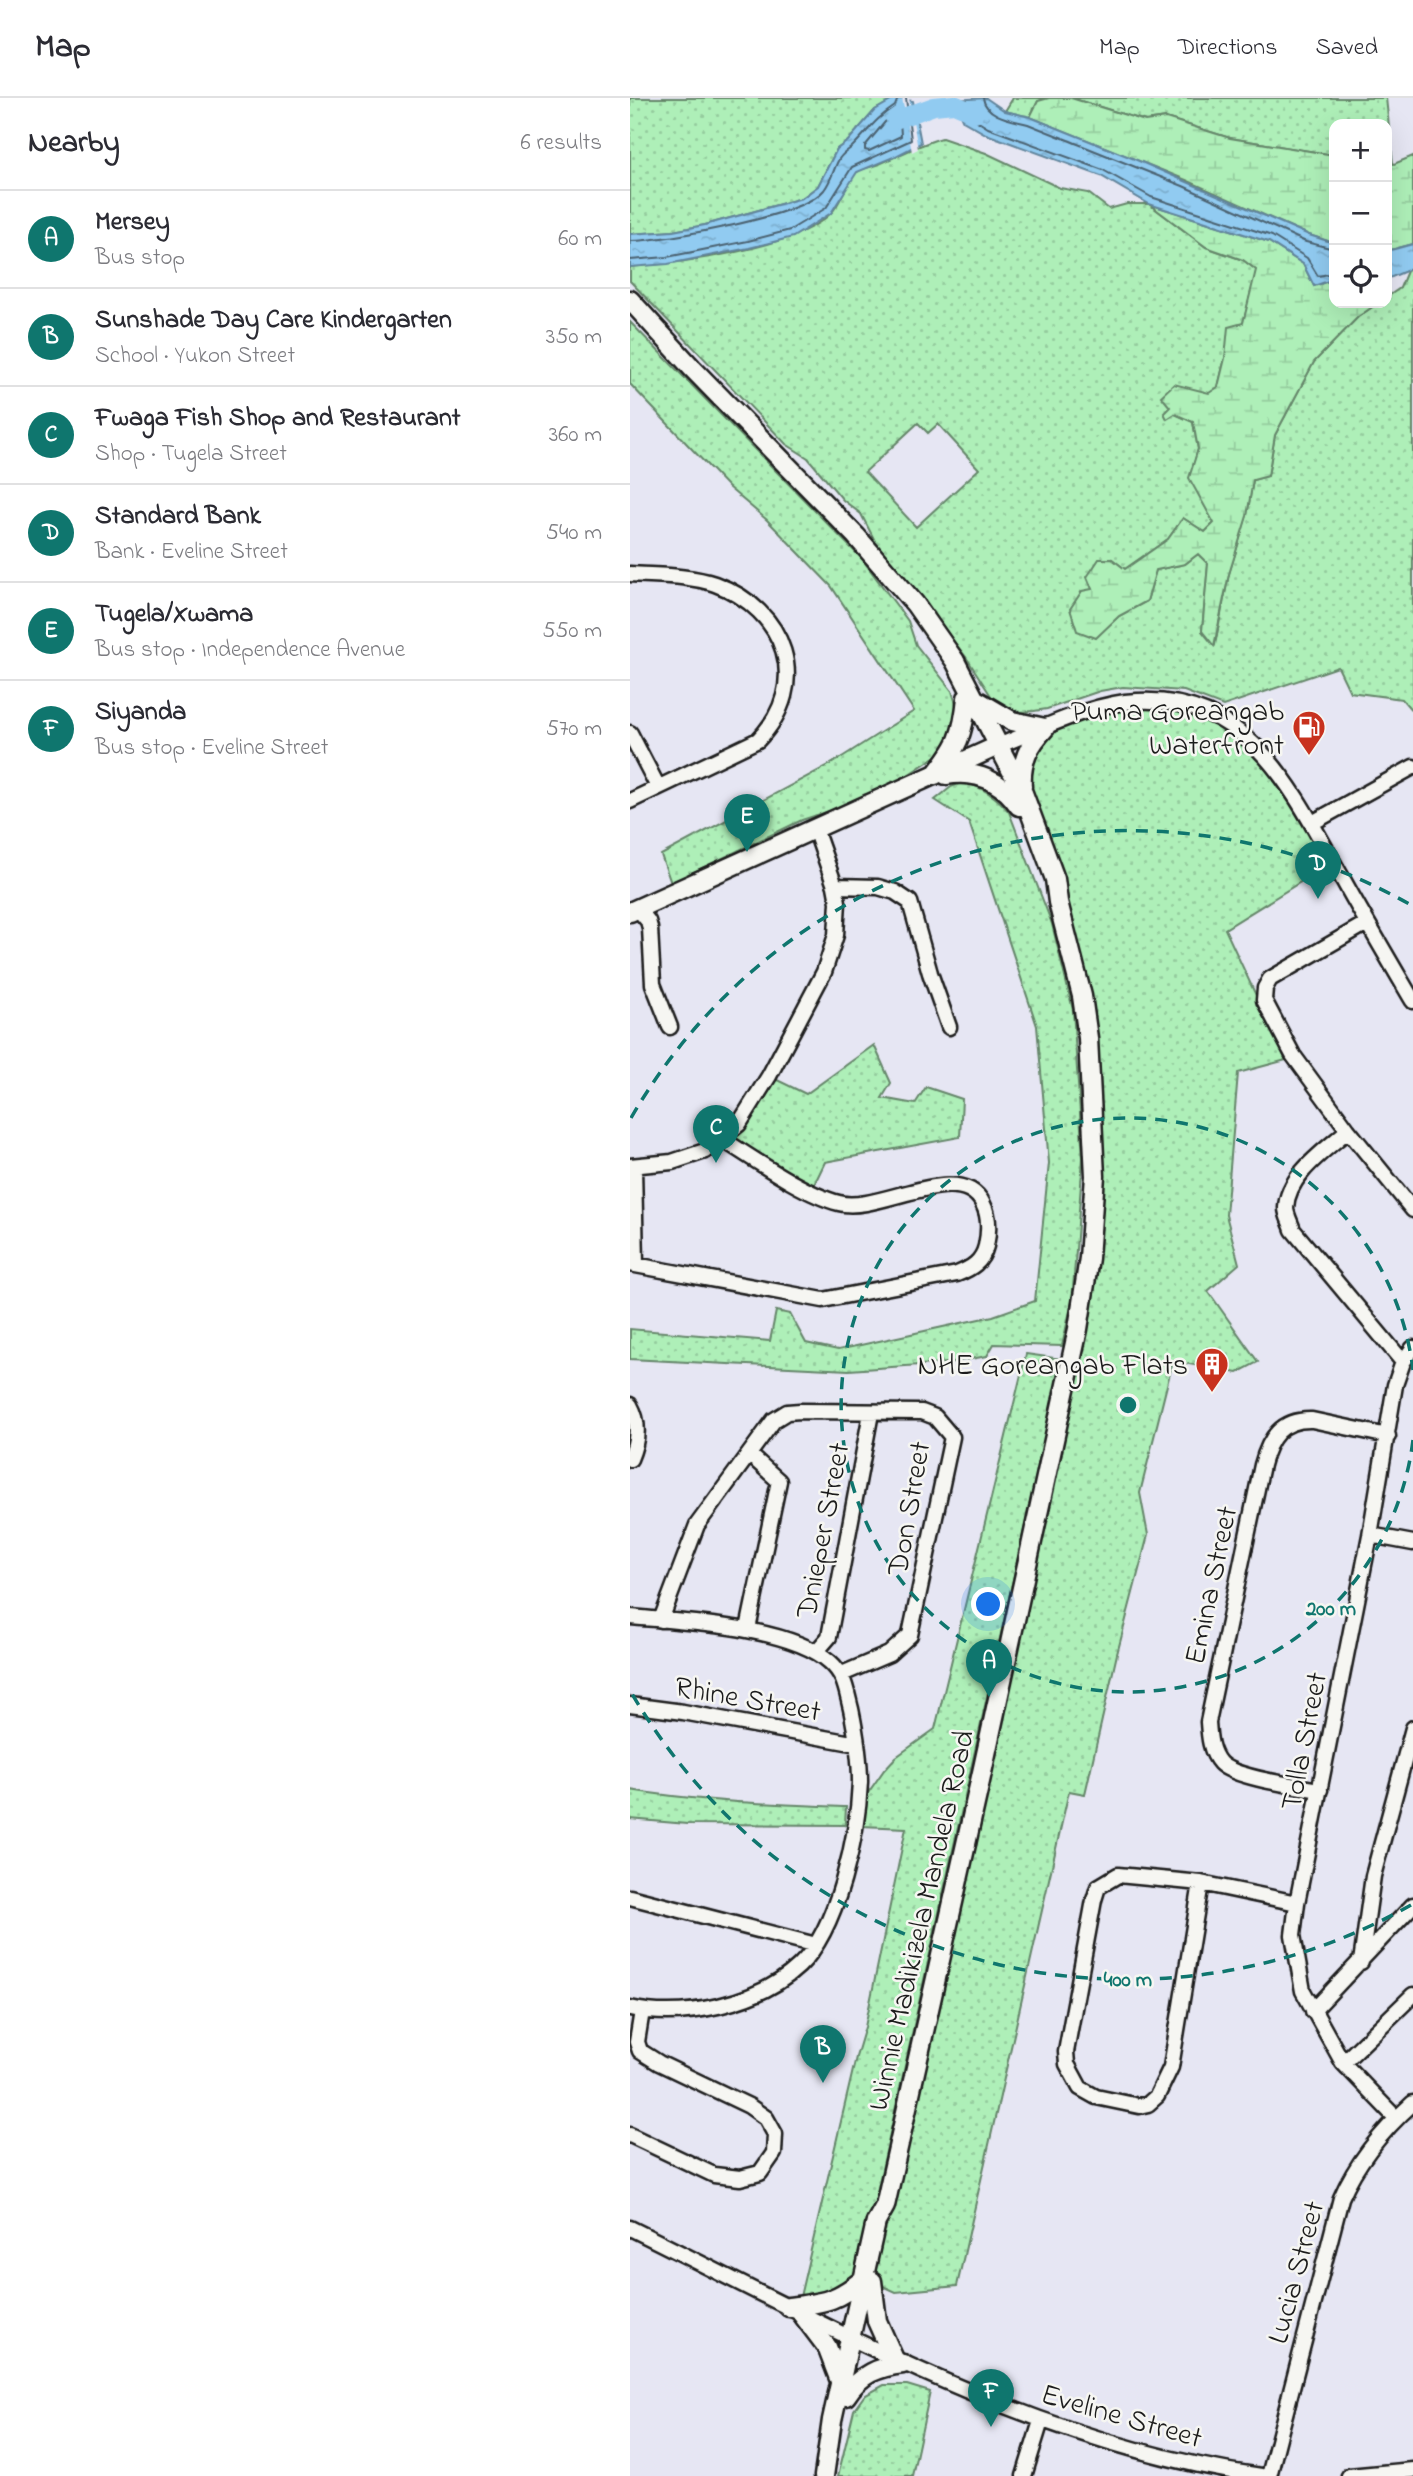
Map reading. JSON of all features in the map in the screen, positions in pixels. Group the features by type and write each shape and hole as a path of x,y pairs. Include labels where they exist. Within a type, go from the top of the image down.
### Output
{"main road":[{"name":"Winnie Madikizela Mandela Road","path":"630,300 692,368 856,536 897,584 910,609 971,698 1021,800 1047,882 1058,902 1074,961 1088,1038 1096,1176 1089,1258 1072,1359 885,2206 886,2222 854,2340 826,2476"},
{"path":"933,777 956,747 971,698 1012,722 1045,727"},
{"path":"1021,800 1024,758 1031,743 1045,727"},
{"path":"634,910 997,747"},
{"path":"933,777 958,773 985,777 1021,800"},
{"path":"869,2279 877,2321 898,2361 869,2372 843,2390 827,2347 795,2310 831,2300 869,2279"}],"street":[{"path":"630,574 701,581 748,601 765,618 784,650 788,664 788,684 779,713 758,740 630,801"},
{"path":"997,747 1103,705 1125,702 1167,701 1192,707 1235,728 1258,746 1289,785 1413,1001"},
{"path":"630,733 658,787"},
{"path":"1312,824 1413,767"},
{"path":"722,1139 787,1179 836,1203 864,1204 937,1186 965,1187 980,1197 987,1214 988,1237 981,1259 970,1269 957,1274 823,1300 633,1265 632,1166 684,1160 705,1151 738,1124 763,1085 824,972 833,948 838,921 835,886 815,829"},
{"path":"835,886 878,887 895,892 910,902 949,1027"},
{"path":"634,910 648,921 653,984 670,1027"},
{"path":"1367,923 1270,979 1265,988 1264,1000 1293,1055 1348,1130 1413,1210"},
{"path":"1348,1130 1302,1173 1290,1189 1286,1210 1293,1230 1403,1362"},
{"name":"Tolla Street","path":"1396,2118 1343,2063 1313,2011 1303,1991 1293,1935 1297,1903 1370,1535 1395,1385 1403,1362 1413,1348"},
{"path":"630,1405 638,1428 630,1459"},
{"name":"Don Street","path":"662,1620 697,1525 774,1420 787,1412 922,1412 935,1417 952,1437 910,1635 889,1654 842,1674"},
{"name":"Dnieper Street","path":"816,1652 829,1637 871,1413"},
{"name":"Emina Street","path":"1320,1790 1232,1772 1220,1763 1212,1748 1208,1722 1266,1448 1284,1425 1300,1419 1388,1436"},
{"path":"748,1629 779,1481 749,1454"},
{"path":"1370,1535 1413,1543"},
{"path":"630,1617 748,1629 816,1652 828,1660 842,1674 857,1744 860,1784 851,1846 828,1923 800,1966 775,1985 735,2002 704,2008 636,2010 637,2042 640,2051 659,2063 749,2106 766,2118 775,2134 774,2152 760,2173 740,2178 714,2175 630,2135"},
{"name":"Rhine Street","path":"630,1705 857,1744"},
{"path":"1361,1962 1373,1876 1413,1728"},
{"path":"1201,1883 1171,2067 1165,2081 1157,2096 1148,2104 1139,2106 1096,2097 1080,2088 1067,2064 1066,2052 1098,1887 1118,1875 1201,1883 1297,1903"},
{"path":"630,1897 816,1945"},
{"path":"1313,2011 1413,1905"},
{"path":"1343,2063 1413,1995"},
{"name":"Lucia Street","path":"1269,2476 1341,2198 1350,2177 1396,2118 1413,2103"},
{"name":"Eveline Street","path":"630,2228 898,2361 1041,2421 1126,2448 1261,2476"},
{"path":"1024,2476 1041,2421"},
{"path":"1349,2476 1413,2470"}],"green space":[{"path":"630,98 896,98 875,110 848,141 837,149 818,186 802,198 705,225 673,231 630,234"},
{"path":"1013,98 1049,98 1038,101 1030,117 1005,111"},
{"path":"1071,98 1386,98 1388,119 1329,119 1329,154 1230,138 1166,118 1146,121"},
{"path":"1071,98 1145,121 1166,118 1230,138 1329,154 1329,241 1030,117 1038,101"},
{"path":"942,138 986,153 1060,188 1088,193 1109,209 1127,204 1149,204 1206,247 1243,260 1257,270 1243,323 1225,358 1218,387 1209,394 1174,385 1170,407 1175,414 1193,422 1198,449 1190,478 1214,523 1205,532 1183,518 1168,539 1125,569 1112,559 1092,589 1096,637 1119,616 1147,601 1156,570 1185,564 1198,554 1208,564 1202,631 1215,645 1229,574 1247,515 1253,480 1268,476 1275,435 1314,362 1358,317 1371,308 1392,308 1392,294 1400,288 1407,271 1413,268 1413,712 1402,699 1350,692 1338,667 1223,706 1184,691 1123,687 1100,691 1047,709 1020,712 1004,706 993,699 966,657 875,541 861,514 843,500 808,458 786,444 630,281 630,267 706,258 765,245 791,236 831,213 849,181 859,171","holes":["918,423 928,433 938,424 979,469 916,527 865,472"]},
{"path":"1413,156 1413,244 1392,250 1392,164"},
{"path":"1149,204 1269,242 1303,264 1314,286 1329,281 1329,308 1371,308 1358,317 1314,362 1275,435 1268,476 1253,480 1247,516 1229,574 1214,646 1202,631 1208,564 1198,554 1185,564 1156,570 1147,601 1119,616 1096,638 1077,631 1070,609 1082,591 1092,589 1087,577 1099,559 1112,559 1125,569 1168,539 1183,518 1205,532 1214,523 1189,478 1198,449 1193,422 1175,414 1167,419 1164,413 1170,407 1161,396 1174,384 1209,393 1218,387 1225,358 1228,327 1243,323 1256,270 1243,260 1206,247"},
{"path":"630,322 862,559 908,621 916,645 952,691 957,707 955,727 938,755 903,778 863,800 802,820 671,883 661,855 831,764 914,711 831,586 767,520 728,487 630,384"},
{"path":"1103,705 1192,707 1258,746 1325,847 1311,856 1318,871 1225,929 1286,1060 1238,1073 1226,1215 1239,1264 1208,1291 1258,1362 1237,1373 1173,1361 1140,1493 1148,1535 1085,1794 1069,1791 957,2286 896,2292 872,2281 1085,1286 1088,1038 1021,785 1045,728"},
{"path":"963,782 989,793 1009,812 1052,924 1073,1010 1083,1158 1072,1302 1062,1346 994,1344 987,1356 948,1363 849,1370 630,1359 630,1329 770,1341 776,1311 790,1314 806,1343 838,1350 993,1316 1035,1301 1049,1163 1037,1026 969,822 935,800 951,787"},
{"path":"874,1045 891,1083 882,1098 915,1104 926,1087 962,1099 960,1137 825,1162 811,1191 722,1139 769,1076 806,1094"},
{"path":"1026,1354 1062,1359 867,2239 857,2270 847,2284 799,2301 865,2027 906,1828 862,1826 868,1793 896,1757 935,1729"},
{"path":"630,1790 711,1800 846,1807 845,1825 687,1824 630,1819"},
{"path":"884,2385 907,2385 930,2392 912,2476 838,2476 854,2410 864,2396"}],"water":[{"path":"896,98 913,101 921,143 857,172 831,213 793,237 668,264 630,267 630,234 673,231 705,225 802,198 818,186 837,149 848,141 875,110"},
{"path":"986,98 1005,111 1030,117 1132,158 1329,241 1329,281 1314,286 1303,264 1269,242 1149,204 1101,176 986,134 963,121 953,100"},
{"path":"1413,244 1413,268 1392,277 1392,250"}],"pier":[{"path":"902,98 909,98 918,149 912,152"}],"waterway":[{"path":"895,120 934,106 954,104 975,113"}],"place":[{"name":"Puma Goreangab Waterfront","path":"1309,757"},
{"name":"Tugela/Xwama","path":"747,852"},
{"name":"Standard Bank","path":"1318,899"},
{"name":"Fwaga Fish Shop and Restaurant","path":"716,1163"},
{"name":"NHE Goreangab Flats","path":"1212,1394"},
{"name":"Mersey","path":"989,1697"},
{"name":"Sunshade Day Care Kindergarten","path":"823,2083"},
{"name":"Siyanda","path":"991,2427"}]}
